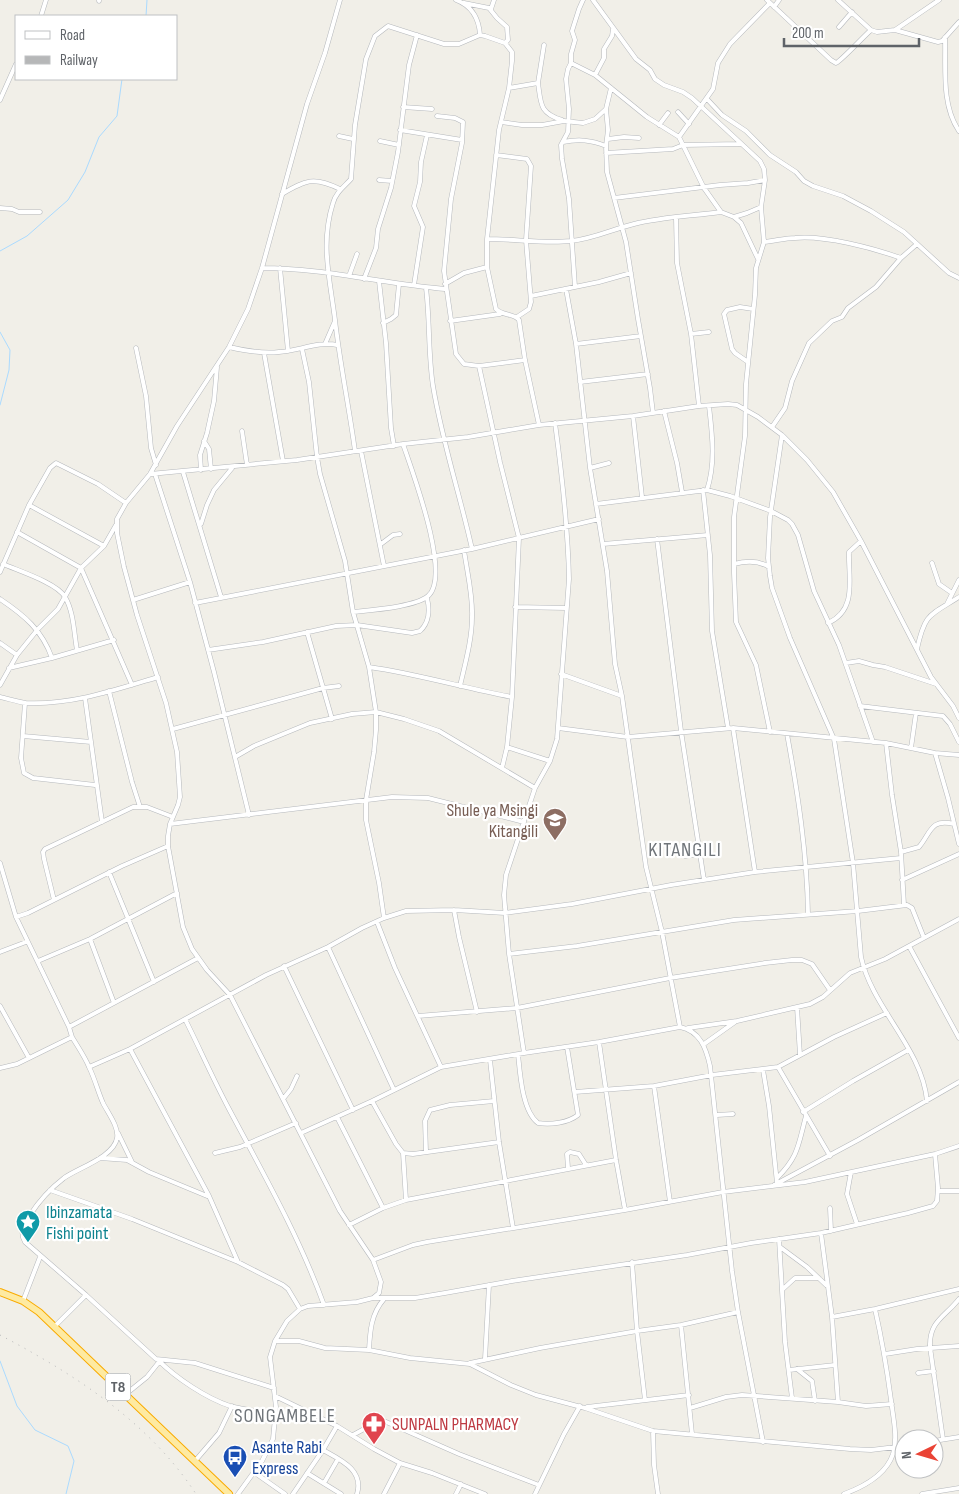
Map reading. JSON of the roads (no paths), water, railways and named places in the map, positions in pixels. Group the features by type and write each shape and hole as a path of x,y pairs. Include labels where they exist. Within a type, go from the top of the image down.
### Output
{"highway":[{"name":"T8","path":"0,1292 23,1301 56,1326 228,1494"}],"street":[{"path":"41,15 46,0"},
{"path":"0,684 17,655 38,629 58,609 81,568 104,546 116,525 119,513 153,474 156,464 186,413 229,348 248,309 262,268 307,104 325,54 340,0"},
{"path":"456,0 491,9 497,18 508,28 508,40 505,43"},
{"path":"491,9 494,0"},
{"path":"575,287 569,199 561,145 568,132 565,121 569,109 566,79 568,69 572,63 571,55 575,40 572,31 578,9 583,0"},
{"path":"593,0 636,59 650,70 655,79 664,85 683,92 702,107 760,162 766,180 761,207 764,242 758,259 748,362 745,436 738,499 734,517 734,564 736,622 756,665 770,732"},
{"path":"774,6 779,0"},
{"path":"838,0 871,30 877,32 895,30 935,42 942,41 959,22"},
{"path":"895,30 939,0"},
{"path":"679,137 713,89 718,63 727,48 768,1 836,63 871,30"},
{"path":"464,3 477,16 480,35"},
{"path":"840,27 852,12"},
{"path":"384,566 358,451 337,345 327,272 327,237 333,203 340,189 351,179 353,139 366,59 375,36 388,26 440,43 454,45 480,35 505,43 512,56 509,88 496,155 487,239 487,267 495,305 500,314"},
{"path":"595,75 604,58 604,49 612,36 613,27"},
{"path":"364,279 376,248 378,229 388,201 399,145 409,65 417,35"},
{"path":"945,37 947,94 952,118 959,131"},
{"path":"544,45 538,82 542,106 545,112 565,121"},
{"path":"572,63 595,75 659,125 679,137 704,188 721,212"},
{"path":"0,100 15,66"},
{"path":"509,88 538,82"},
{"path":"611,88 606,109 608,172 622,226 631,273 653,413"},
{"path":"707,99 722,115 746,131 770,156 796,172 804,181 854,202 894,225 949,273 959,278"},
{"path":"403,107 432,109"},
{"path":"501,122 522,125 542,125 565,121 587,122 595,119 606,109"},
{"path":"678,112 688,124"},
{"path":"659,125 668,113"},
{"path":"437,116 455,118 464,122 444,253 445,287 454,347 460,361 464,364 479,366 525,360"},
{"path":"400,130 462,140"},
{"path":"414,285 422,227 414,206 420,182 421,162 427,135"},
{"path":"339,136 353,139"},
{"path":"608,139 639,138"},
{"path":"563,142 588,140 606,146"},
{"path":"380,141 399,145"},
{"path":"606,153 673,149 683,145 740,144"},
{"path":"450,321 500,314 517,317 529,309 531,296 526,240 531,166 528,159 496,155"},
{"path":"379,180 392,181"},
{"path":"614,198 766,180"},
{"path":"282,194 305,181 328,183 340,189"},
{"path":"734,217 761,207"},
{"path":"0,208 19,212 40,212"},
{"path":"487,239 573,241 601,235 622,226 721,212 734,217 741,223 758,259"},
{"path":"676,218 677,263 690,334 699,406"},
{"path":"764,242 794,238 826,240 868,248 901,258"},
{"path":"772,427 785,408 792,381 809,343 832,321 841,317 848,308 876,286 901,258 917,244"},
{"path":"349,276 357,254"},
{"path":"262,268 327,272 426,288 445,287 470,270 487,267"},
{"path":"280,268 288,351"},
{"path":"531,296 617,278 631,273"},
{"path":"378,281 394,446"},
{"path":"383,323 396,315 399,284"},
{"path":"426,288 432,375 445,440 472,549"},
{"path":"566,289 576,344 590,468 610,594 612,644 622,696 646,867 662,932 680,1027"},
{"path":"748,362 735,353 731,346 729,330 724,316 730,309 740,307 753,309"},
{"path":"517,317 539,425"},
{"path":"325,344 335,320"},
{"path":"690,334 709,332"},
{"path":"576,344 641,336"},
{"path":"229,348 264,353 302,349 325,344 337,345"},
{"path":"136,348 146,396 151,448 156,464"},
{"path":"302,349 309,382 317,457 347,573 353,612 369,667 376,712 374,752 366,800 366,820 380,883 384,918"},
{"path":"264,353 283,462"},
{"path":"201,470 200,455 214,400 217,366"},
{"path":"479,366 493,433 519,538 512,697 507,747 502,768"},
{"path":"580,382 648,374"},
{"path":"153,474 283,462 539,425 633,416 699,406 733,404 746,409 782,435 807,460 833,492 936,684 953,706 959,718"},
{"path":"709,406 712,436 712,468 705,490 710,555 712,631 755,872"},
{"path":"664,411 682,492"},
{"path":"633,416 642,498"},
{"path":"524,1053 504,895 506,876 535,788 555,748 558,728 569,579 566,526 555,423"},
{"path":"242,431 247,465"},
{"path":"782,435 771,511 769,567 772,588 782,620 810,688 834,739 853,862 863,967 922,1077 927,1101"},
{"path":"204,441 209,448 211,469"},
{"path":"353,612 410,604 427,598 434,586 435,555 421,496 403,444"},
{"path":"0,572 29,505 50,468 56,462 98,484 126,503"},
{"path":"590,468 609,463"},
{"path":"200,526 206,505 214,490 233,467"},
{"path":"184,472 222,597"},
{"path":"153,474 190,582 249,815"},
{"path":"596,504 705,490 738,499 771,511 788,520 795,529 814,591 846,663 873,742"},
{"path":"29,505 104,546"},
{"path":"195,603 472,549 599,519"},
{"path":"116,525 120,550 133,600 173,729 180,786 178,805 170,824 168,846 187,939 198,958 230,995 326,1184 349,1225 373,1260 381,1282 379,1293 373,1298"},
{"path":"17,532 81,568 132,685"},
{"path":"380,544 393,535 400,534"},
{"path":"603,544 708,535"},
{"path":"657,538 680,731 704,880"},
{"path":"828,623 838,619 841,614 851,585 849,552 860,541"},
{"path":"460,686 472,619 464,550"},
{"path":"734,564 752,561 763,563 769,567"},
{"path":"932,563 939,584 952,593"},
{"path":"3,564 55,588 65,596 71,612 77,650"},
{"path":"947,604 959,580"},
{"path":"133,600 190,582"},
{"path":"917,649 924,623 932,614 959,597"},
{"path":"208,650 356,624 420,632 428,617 427,598"},
{"path":"0,599 38,629 47,644 52,658"},
{"path":"515,607 566,608"},
{"path":"307,632 332,719"},
{"path":"8,668 52,658 114,640"},
{"path":"0,643 17,655"},
{"path":"846,663 859,661 873,666 885,667 936,684"},
{"path":"369,667 416,674 512,697"},
{"path":"561,674 622,696"},
{"path":"0,697 24,703 56,702 85,698 158,677"},
{"path":"173,729 323,688 339,686"},
{"path":"109,691 140,807"},
{"path":"85,698 95,785 102,822"},
{"path":"24,703 22,764 24,773 27,776 43,780 95,785"},
{"path":"860,706 943,716 950,724 959,742"},
{"path":"235,756 297,727 363,712 376,712 404,719 438,732 535,788"},
{"path":"911,748 916,713"},
{"path":"558,728 628,737 730,728 886,743 935,753 959,755"},
{"path":"787,734 797,784 806,867 808,914"},
{"path":"23,736 90,742"},
{"path":"886,743 901,852 904,905"},
{"path":"507,747 550,761"},
{"path":"935,753 959,844"},
{"path":"170,824 392,797 428,798 524,822"},
{"path":"54,900 45,865 44,850 125,810 140,807 157,810 173,817"},
{"path":"901,852 919,847 928,832 936,824 946,822 954,824"},
{"path":"16,917 168,846"},
{"path":"685,856 700,854"},
{"path":"902,880 959,854"},
{"path":"89,1066 130,1049 284,966 328,947 384,918 414,910 505,913 572,904 755,872 901,858"},
{"path":"0,863 16,917 26,942 38,961 69,1027 72,1038 89,1066 102,1101 132,1162"},
{"path":"109,872 154,982"},
{"path":"38,961 90,939 177,893"},
{"path":"510,954 577,946 750,918 858,911 904,905 912,908 924,938"},
{"path":"454,910 458,937 478,1012"},
{"path":"301,1133 442,1067 680,1027 688,1028 737,1021 816,1002 850,973 878,963 959,919"},
{"path":"377,922 395,968 442,1067"},
{"path":"90,939 114,1003"},
{"path":"0,952 26,942"},
{"path":"910,946 959,1038"},
{"path":"328,947 394,1090"},
{"path":"69,1027 198,958"},
{"path":"418,1016 517,1008 670,978 766,963 802,960 812,964 830,990"},
{"path":"284,966 353,1110"},
{"path":"0,1006 29,1058"},
{"path":"797,1007 800,1055"},
{"path":"575,1092 654,1086 712,1075 778,1067 834,1037 887,1013"},
{"path":"186,1019 222,1096 298,1241 324,1305"},
{"path":"704,1044 737,1021"},
{"path":"688,1028 704,1044 712,1075 717,1115 722,1192 738,1312 763,1442"},
{"path":"0,1068 17,1064 72,1038"},
{"path":"599,1042 625,1210"},
{"path":"518,1054 529,1114 538,1123 554,1124 578,1117 567,1047"},
{"path":"130,1049 209,1196 238,1262"},
{"path":"772,1186 790,1165 795,1156 804,1114 853,1081 908,1050"},
{"path":"490,1060 499,1142 513,1228"},
{"path":"778,1067 830,1156"},
{"path":"763,1070 777,1180"},
{"path":"283,1099 291,1089 297,1076"},
{"path":"777,1180 830,1156 959,1082"},
{"path":"654,1086 670,1202"},
{"path":"372,1101 403,1153 406,1200"},
{"path":"426,1152 425,1121 430,1110 450,1105 494,1102"},
{"path":"717,1115 733,1114"},
{"path":"337,1117 383,1208"},
{"path":"215,1153 248,1144 296,1123"},
{"path":"118,1132 117,1140 112,1149 65,1178 50,1190 36,1206 21,1233 25,1242 180,1379 220,1402 276,1414"},
{"path":"403,1153 413,1154 499,1142"},
{"path":"373,1260 413,1245 427,1242 625,1210 722,1192 798,1183 935,1154 959,1146"},
{"path":"568,1168 566,1158 570,1152 579,1154 586,1165"},
{"path":"238,1494 266,1455 273,1439 276,1396 270,1362 275,1341 287,1321 300,1309 308,1306 357,1302 373,1298 415,1298 489,1284 820,1233 902,1215 933,1206 937,1201 935,1154"},
{"path":"100,1158 122,1158 149,1172 209,1196"},
{"path":"349,1225 383,1208 406,1200 616,1160"},
{"path":"851,1172 847,1194 857,1224"},
{"path":"50,1190 132,1219 238,1262 283,1284 300,1309"},
{"path":"938,1191 959,1191"},
{"path":"830,1208 831,1230"},
{"path":"820,1233 832,1317 838,1402"},
{"path":"779,1239 785,1342 792,1398"},
{"path":"780,1248 820,1278 826,1285"},
{"path":"23,1301 40,1257"},
{"path":"632,1262 645,1400"},
{"path":"783,1290 795,1278 820,1278"},
{"path":"485,1359 489,1284"},
{"path":"832,1317 959,1289"},
{"path":"56,1326 86,1295"},
{"path":"369,1350 371,1323 378,1306 384,1299"},
{"path":"942,1429 930,1348 931,1331 959,1299"},
{"path":"875,1309 885,1354 895,1429"},
{"path":"470,1364 485,1359 637,1330 682,1325 738,1312"},
{"path":"682,1325 692,1434"},
{"path":"275,1341 299,1341 325,1348 369,1350 410,1358 470,1364 511,1385 536,1395 580,1406 653,1431 850,1449 871,1450 894,1447 889,1461 873,1479 858,1489 844,1494"},
{"path":"885,1354 959,1346"},
{"path":"158,1361 195,1363 274,1388"},
{"path":"126,1394 147,1377 158,1361"},
{"path":"789,1370 835,1365"},
{"path":"797,1369 812,1381 815,1401"},
{"path":"918,1373 934,1371"},
{"path":"585,1408 689,1395"},
{"path":"276,1396 354,1435 374,1450 400,1463 485,1494"},
{"path":"690,1408 726,1397 754,1396 866,1406 892,1404"},
{"path":"195,1461 219,1433 232,1406"},
{"path":"535,1494 580,1406"},
{"path":"354,1435 375,1423 384,1421 459,1454 539,1485"},
{"path":"293,1494 337,1426"},
{"path":"653,1431 654,1465 658,1494"},
{"path":"944,1439 959,1437"},
{"path":"323,1450 338,1458 354,1471 359,1484 356,1494"},
{"path":"324,1483 338,1458"},
{"path":"384,1494 400,1463"},
{"path":"254,1472 285,1494"},
{"path":"307,1473 341,1494"},
{"path":"456,1494 461,1484"},
{"path":"922,1494 959,1488"}],"waterway":[{"path":"146,15 147,0"},
{"path":"0,251 27,236 68,200 85,172 99,137 117,116 122,80"},
{"path":"0,332 10,350 9,370 0,405"},
{"path":"0,1361 17,1406 35,1430 68,1446 74,1461 66,1494"}],"railway":[{"path":"0,1335 82,1383 133,1422 156,1444 196,1494"}],"place":[{"name":"Shule ya Msingi Kitangili","path":"555,841"},
{"name":"Ibinzamata Fishi point","path":"28,1243"},
{"name":"SUNPALN PHARMACY","path":"374,1445"},
{"name":"Asante Rabi Express","path":"235,1478"}],"district":[{"name":"KITANGILI","path":"685,850"},
{"name":"SONGAMBELE","path":"285,1416"}]}
